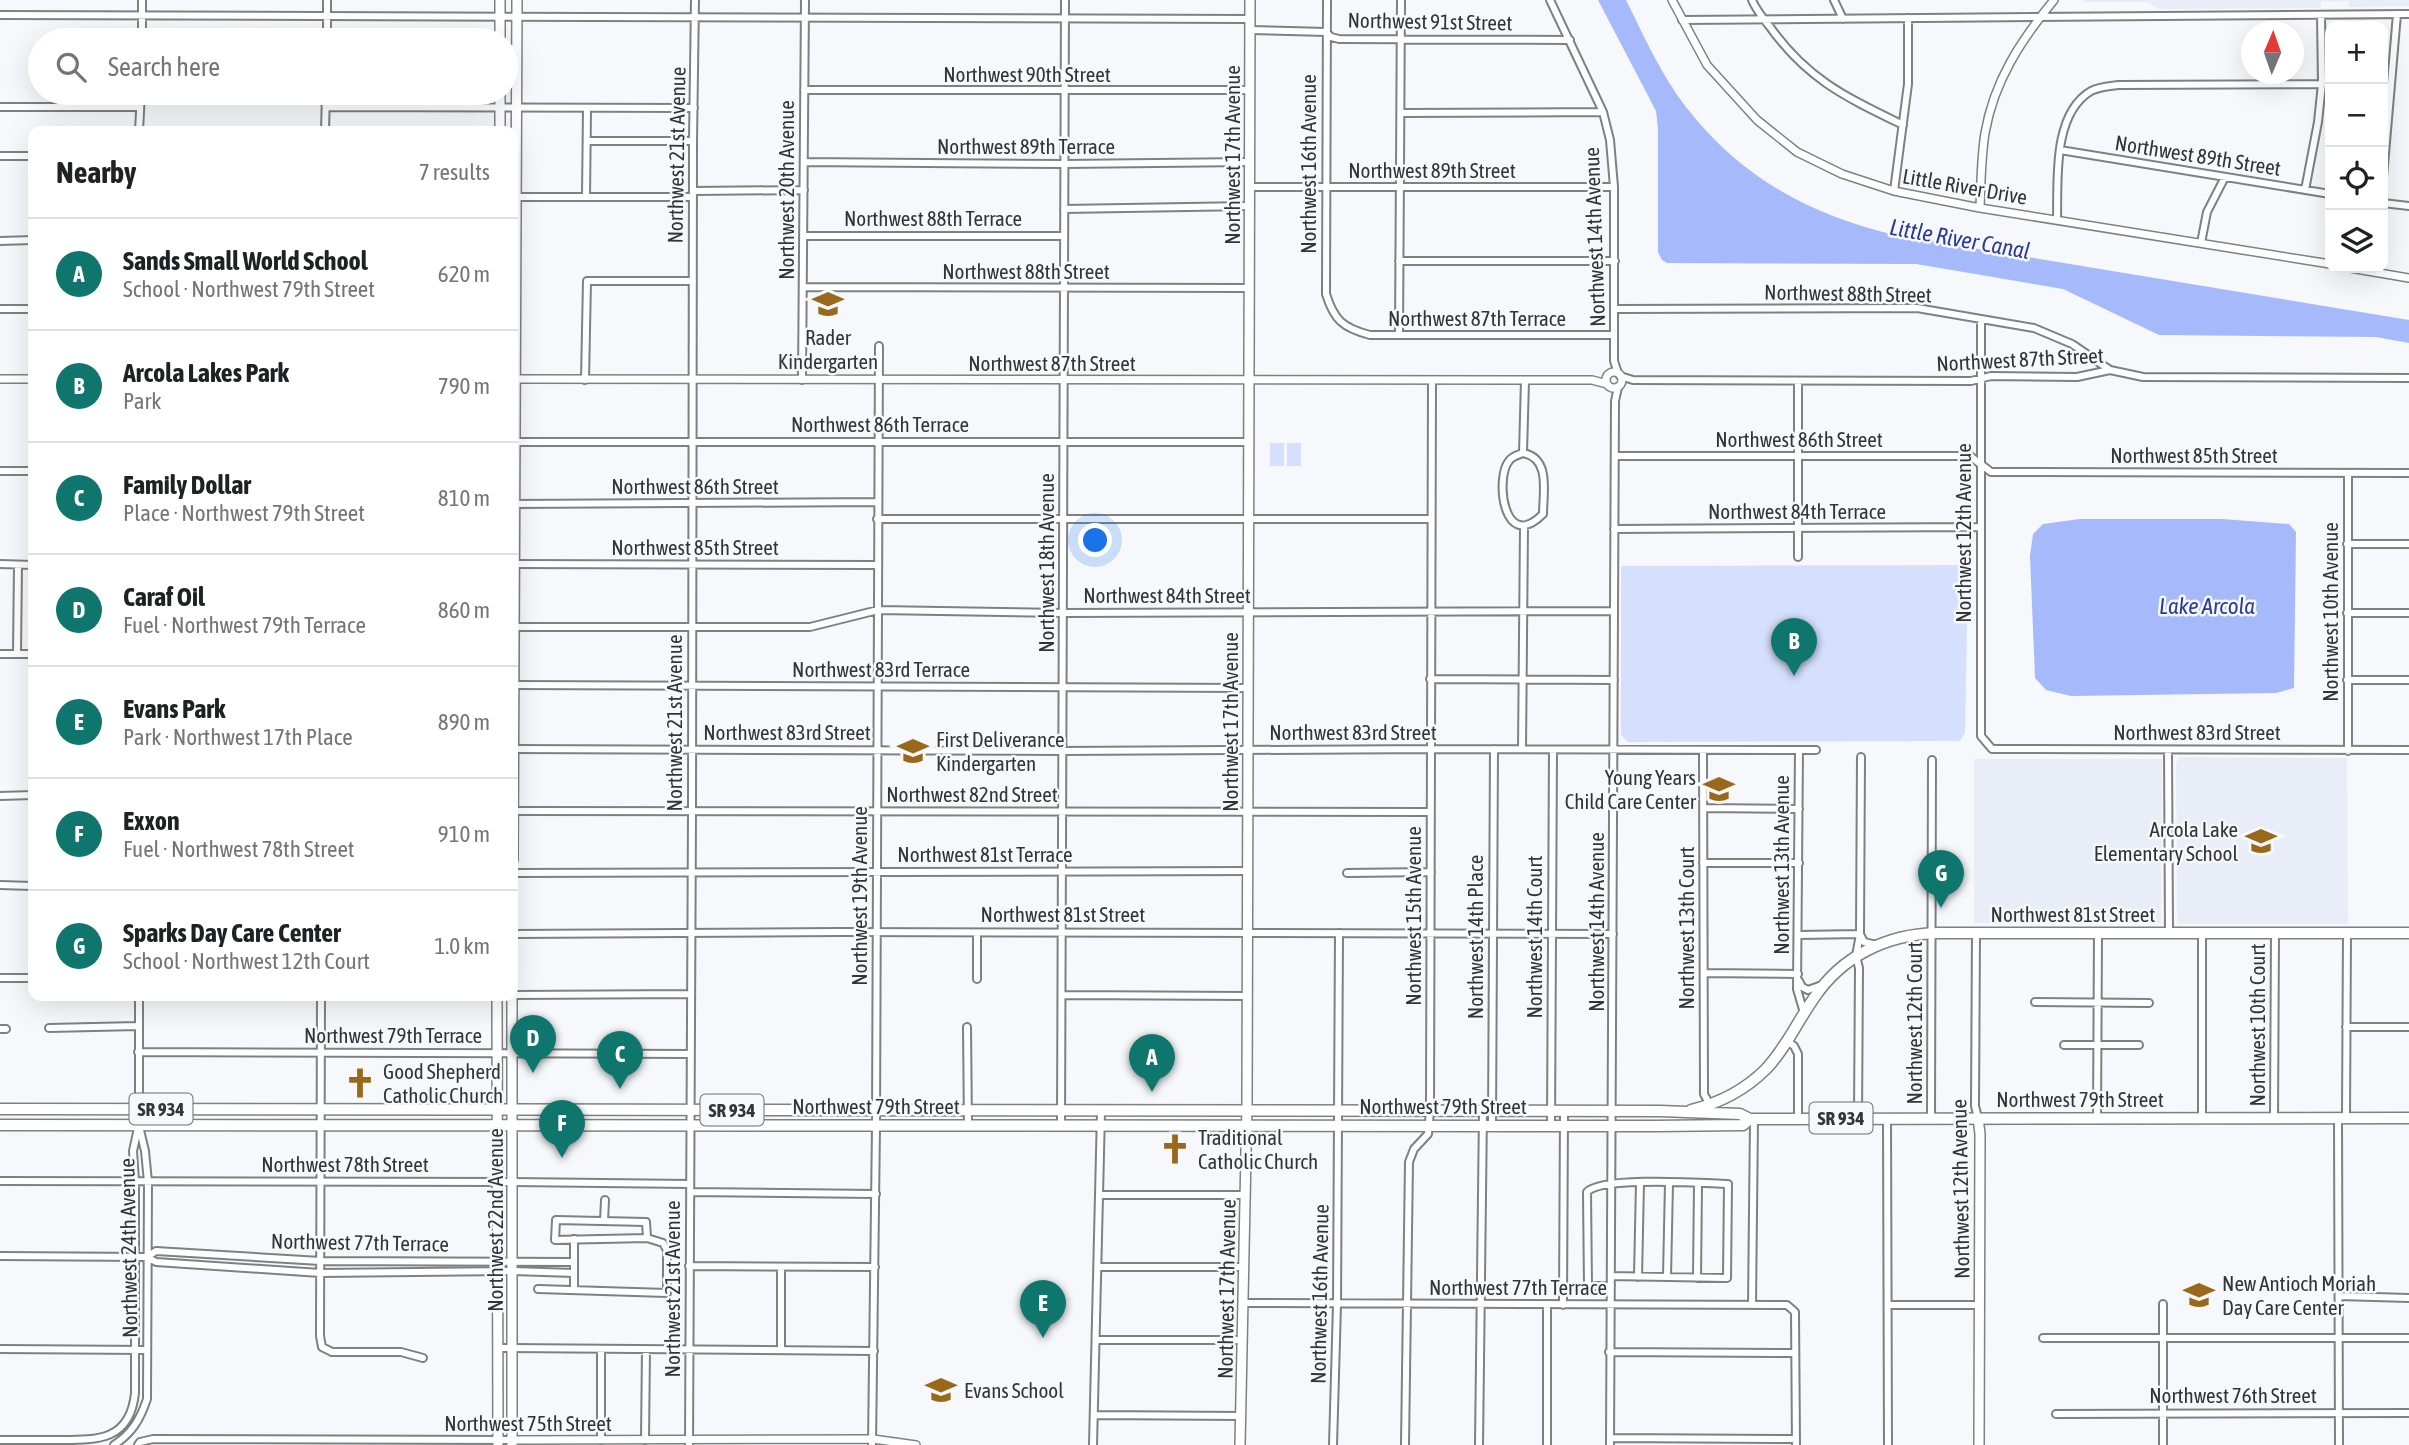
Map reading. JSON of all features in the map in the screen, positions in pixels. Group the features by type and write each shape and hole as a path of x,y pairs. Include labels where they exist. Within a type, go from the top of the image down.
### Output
{"main road":[{"path":"500,0 500,28"},
{"path":"516,28 517,0"},
{"name":"Northwest 17th Avenue","path":"1240,1445 1247,1126 1250,0"},
{"path":"500,108 500,126"},
{"path":"516,108 516,126"},
{"name":"Northwest 81st Street","path":"1683,1111 1710,1105 1754,1080 1771,1064 1834,973 1856,956 1877,945 1909,935 2409,933"},
{"name":"Northwest 22nd Avenue","path":"497,1001 498,1442"},
{"name":"Northwest 22nd Avenue","path":"512,1001 512,1442"},
{"name":"Northwest 79th Street","path":"0,1109 1683,1111 1740,1114 1752,1119 2409,1118"},
{"path":"46,1109 46,1125"},
{"path":"231,1110 231,1125"},
{"path":"377,1124 406,1120 418,1110"},
{"path":"793,1110 793,1125"},
{"path":"592,1111 593,1124"},
{"name":"Northwest 12th Avenue","path":"1978,1118 1979,1445"},
{"name":"Northwest 79th Street","path":"0,1125 1612,1126 1743,1125 1752,1119"}],"street":[{"path":"142,0 142,28"},
{"path":"327,0 327,28"},
{"name":"Northwest 21st Avenue","path":"689,1443 695,0"},
{"name":"Northwest 20th Avenue","path":"802,380 805,0"},
{"name":"Northwest 18th Avenue","path":"1061,1125 1065,0"},
{"name":"Northwest 16th Avenue","path":"1327,0 1326,294 1331,309 1342,324"},
{"path":"1399,335 1401,0"},
{"name":"Northwest 14th Avenue","path":"1550,0 1603,112 1610,141 1614,187 1610,1441"},
{"name":"Little River Drive","path":"1672,0 1707,65 1757,120 1797,152 1842,174 1894,191 1980,208 2325,263"},
{"path":"1752,0 1783,45 1807,71 1842,96 1903,125"},
{"path":"1834,0 1843,19"},
{"path":"1980,208 1986,132 1995,97 2009,63 2053,0"},
{"path":"2386,147 2397,14"},
{"path":"1682,20 2409,14"},
{"path":"0,15 1250,19"},
{"path":"2305,190 2322,84 2321,15"},
{"path":"1894,191 1908,84 1908,18"},
{"name":"Northwest 91st Street","path":"1250,30 1326,32 1331,37 1339,38 1570,40"},
{"path":"2057,220 2060,150 2066,122 2076,104 2093,90 2118,85 2322,84"},
{"name":"Northwest 90th Street","path":"804,90 1249,90"},
{"path":"0,107 140,107 139,126"},
{"path":"325,126 326,107 587,110 694,108"},
{"path":"586,196 587,110"},
{"path":"1401,113 1603,112"},
{"path":"587,141 693,141"},
{"name":"Northwest 89th Street","path":"2060,150 2325,193"},
{"path":"0,156 28,156"},
{"name":"Northwest 89th Terrace","path":"804,162 1249,163"},
{"path":"2201,243 2207,212 2225,177"},
{"name":"Northwest 89th Street","path":"1249,187 1614,187"},
{"path":"518,196 804,190"},
{"path":"2388,204 2409,206"},
{"path":"1064,209 1249,206"},
{"name":"Northwest 88th Terrace","path":"803,236 1063,236"},
{"path":"0,241 28,240"},
{"path":"1399,261 1615,261"},
{"path":"2380,273 2409,278"},
{"path":"585,380 587,281 693,281"},
{"name":"Northwest 88th Street","path":"803,287 1248,288"},
{"name":"Northwest 88th Street","path":"1615,309 1917,308 2034,328 2072,344 2110,370"},
{"path":"0,309 28,309"},
{"name":"Northwest 12th Avenue","path":"1982,319 1981,736 1986,745"},
{"name":"Northwest 87th Terrace","path":"1342,324 1356,332 1370,335 1614,335"},
{"name":"Northwest 19th Avenue","path":"872,1442 876,1194 879,346"},
{"name":"Northwest 87th Street","path":"518,379 1981,380 1991,376 2077,377 2110,370 2143,377 2409,378"},
{"path":"0,379 28,379"},
{"name":"Northwest 15th Avenue","path":"1405,1445 1409,1162 1414,1149 1427,1134 1430,1111 1432,380"},
{"path":"1523,453 1525,380"},
{"path":"1798,381 1798,557"},
{"name":"Northwest 86th Terrace","path":"518,442 1248,442"},
{"path":"1523,453 1531,454 1540,462 1543,473 1543,514 1534,523 1524,526 1513,522 1505,513 1505,467 1510,458 1523,453"},
{"name":"Northwest 86th Street","path":"1615,456 1970,456 1981,465"},
{"name":"Northwest 85th Street","path":"1981,465 1991,472 2409,473"},
{"path":"0,471 28,471"},
{"name":"Northwest 10th Avenue","path":"2348,474 2348,751"},
{"name":"Northwest 86th Street","path":"518,504 878,502"},
{"path":"877,519 1431,519"},
{"path":"1522,749 1524,526"},
{"name":"Northwest 84th Terrace","path":"1614,529 1980,527"},
{"path":"2347,544 2409,544"},
{"name":"Northwest 85th Street","path":"518,564 877,565"},
{"path":"0,565 28,565"},
{"path":"17,654 18,565"},
{"name":"Northwest 84th Street","path":"518,626 810,627 878,610 1063,613 1614,611"},
{"path":"2347,613 2409,613"},
{"path":"0,654 28,654"},
{"path":"1430,679 1614,680"},
{"path":"2347,680 2409,680"},
{"name":"Northwest 83rd Terrace","path":"518,685 1248,688"},
{"name":"Northwest 83rd Street","path":"1986,745 1992,749 2409,750"},
{"name":"Northwest 83rd Street","path":"518,748 1062,751 1816,750"},
{"name":"Northwest 14th Place","path":"1479,1445 1494,749"},
{"name":"Northwest 14th Court","path":"1551,1125 1553,750"},
{"name":"Northwest 13th Court","path":"1703,750 1704,1094 1710,1105"},
{"name":"Northwest 13th Avenue","path":"1799,750 1797,989 1804,1013"},
{"path":"2168,750 2169,933"},
{"path":"1858,1118 1859,968 1856,956 1860,934 1861,757"},
{"name":"Northwest 12th Court","path":"1931,1118 1932,760"},
{"path":"0,796 28,795"},
{"path":"1703,808 1799,808"},
{"name":"Northwest 82nd Street","path":"518,811 1430,812"},
{"path":"1703,863 1799,863"},
{"name":"Northwest 81st Terrace","path":"518,873 1248,871"},
{"path":"1347,873 1431,872"},
{"path":"0,885 28,886"},
{"path":"977,933 977,979"},
{"name":"Northwest 16th Avenue","path":"1333,1445 1337,1305 1339,933"},
{"name":"Northwest 12th Avenue","path":"1976,933 1975,1106 1978,1118"},
{"path":"2096,1119 2098,933"},
{"path":"2202,933 2202,1118"},
{"name":"Northwest 10th Court","path":"2274,1118 2275,933"},
{"path":"2339,1445 2338,1339 2347,933"},
{"name":"Northwest 81st Street","path":"518,934 1613,934"},
{"path":"1799,934 1860,934"},
{"path":"1860,934 1866,943 1877,945"},
{"path":"1704,973 1798,977"},
{"name":"Northwest 13th Avenue","path":"1798,977 1802,987 1808,990 1824,985"},
{"path":"0,978 28,978"},
{"path":"518,995 691,995"},
{"path":"1062,995 1247,996"},
{"name":"Northwest 24th Avenue","path":"114,1445 130,1434 141,1417 147,1399 148,1182 138,1109 139,1001"},
{"path":"321,1001 322,1347 332,1352 410,1353 423,1358"},
{"path":"2035,1002 2149,1003"},
{"path":"49,1028 138,1026"},
{"path":"967,1027 968,1126"},
{"path":"2346,1027 2409,1027"},
{"path":"1787,1041 1798,1054 1798,1118"},
{"path":"2064,1045 2139,1045"},
{"name":"Northwest 79th Terrace","path":"138,1052 690,1054"},
{"path":"1563,1305 1564,1111"},
{"path":"1093,1445 1101,1112"},
{"name":"Northwest 12th Court","path":"1887,1118 1888,1445"},
{"path":"1752,1119 1752,1305"},
{"path":"3,1441 52,1443 97,1439 124,1425 133,1406 133,1151 139,1126"},
{"name":"Northwest 78th Street","path":"0,1181 595,1182 876,1194"},
{"path":"1611,1276 1727,1278 1728,1184 1612,1182 1592,1187 1587,1192 1588,1286 1611,1286"},
{"path":"1638,1277 1640,1182"},
{"path":"1667,1277 1669,1183"},
{"path":"1697,1278 1698,1183"},
{"path":"1100,1195 1245,1195"},
{"path":"604,1221 605,1200"},
{"path":"538,1289 667,1293 667,1250 663,1243 647,1238 555,1240 556,1220 646,1222 647,1238"},
{"path":"573,1239 574,1290"},
{"name":"Northwest 77th Terrace","path":"147,1257 156,1251 320,1261 498,1267"},
{"path":"231,1267 232,1255"},
{"name":"Northwest 77th Terrace","path":"0,1256 135,1256 147,1257 156,1262 320,1273 574,1262"},
{"path":"287,1271 288,1259"},
{"name":"Northwest 77th Terrace","path":"513,1266 574,1273"},
{"path":"689,1266 875,1267"},
{"path":"781,1267 781,1350"},
{"path":"1099,1267 1244,1267"},
{"path":"2339,1296 2409,1298"},
{"name":"Northwest 77th Terrace","path":"1243,1303 1787,1305 1796,1312 1795,1353"},
{"path":"1547,1304 1547,1445"},
{"path":"2163,1304 2163,1445"},
{"path":"1888,1306 1980,1305"},
{"path":"2043,1338 2409,1338"},
{"path":"1097,1340 1243,1340"},
{"path":"498,1348 874,1351"},
{"path":"0,1349 147,1350"},
{"path":"601,1349 601,1440"},
{"path":"645,1440 646,1349"},
{"path":"1609,1352 1795,1353 1796,1442 1610,1441"},
{"name":"Northwest 76th Street","path":"2056,1414 2409,1413"},
{"path":"1094,1415 1241,1416"},
{"name":"Northwest 75th Street","path":"139,1443 153,1439 412,1443 645,1440 689,1443 872,1442 916,1445"}],"shaded area":[{"path":"2083,0 2409,0 2409,6 2349,7 2348,1 2321,2 2321,8 2159,9 2148,2"},
{"path":"1270,443 1284,443 1284,466 1270,466"},
{"path":"1287,443 1301,443 1301,466 1287,466"},
{"path":"1968,565 1965,733 1960,741 1628,742 1621,735 1621,566"},
{"name":"Arcola Lake Elementary School","path":"2180,757 2347,758 2348,924 2177,922 2176,763"},
{"path":"1974,759 2162,759 2161,923 1974,923"}],"water":[{"path":"1598,0 1626,0 1653,55 1677,95 1707,132 1730,154 1779,190 1833,216 1894,235 2409,320 2409,343 2376,337 2159,335 2063,289 1916,264 1667,263 1658,252 1656,111"},
{"name":"Lake Arcola","path":"2080,519 2222,519 2289,524 2296,532 2294,688 2276,693 2071,696 2046,690 2035,678 2030,556 2033,534 2043,524"}],"place":[{"name":"Rader Kindergarten","path":"828,304"},
{"name":"Arcola Lakes Park","path":"1794,676"},
{"name":"First Deliverance Kindergarten","path":"913,751"},
{"name":"Young Years Child Care Center","path":"1719,789"},
{"name":"Arcola Lake Elementary School","path":"2261,841"},
{"name":"Sparks Day Care Center","path":"1941,908"},
{"name":"Caraf Oil","path":"533,1073"},
{"name":"Good Shepherd Catholic Church","path":"360,1083"},
{"name":"Family Dollar","path":"620,1089"},
{"name":"Sands Small World School","path":"1152,1092"},
{"name":"Traditional Catholic Church","path":"1175,1149"},
{"name":"Exxon","path":"562,1158"},
{"name":"New Antioch Moriah Day Care Center","path":"2199,1295"},
{"name":"Evans Park","path":"1043,1338"},
{"name":"Evans School","path":"941,1390"}],"water label":[{"name":"Little River Canal","path":"1960,239"}]}
